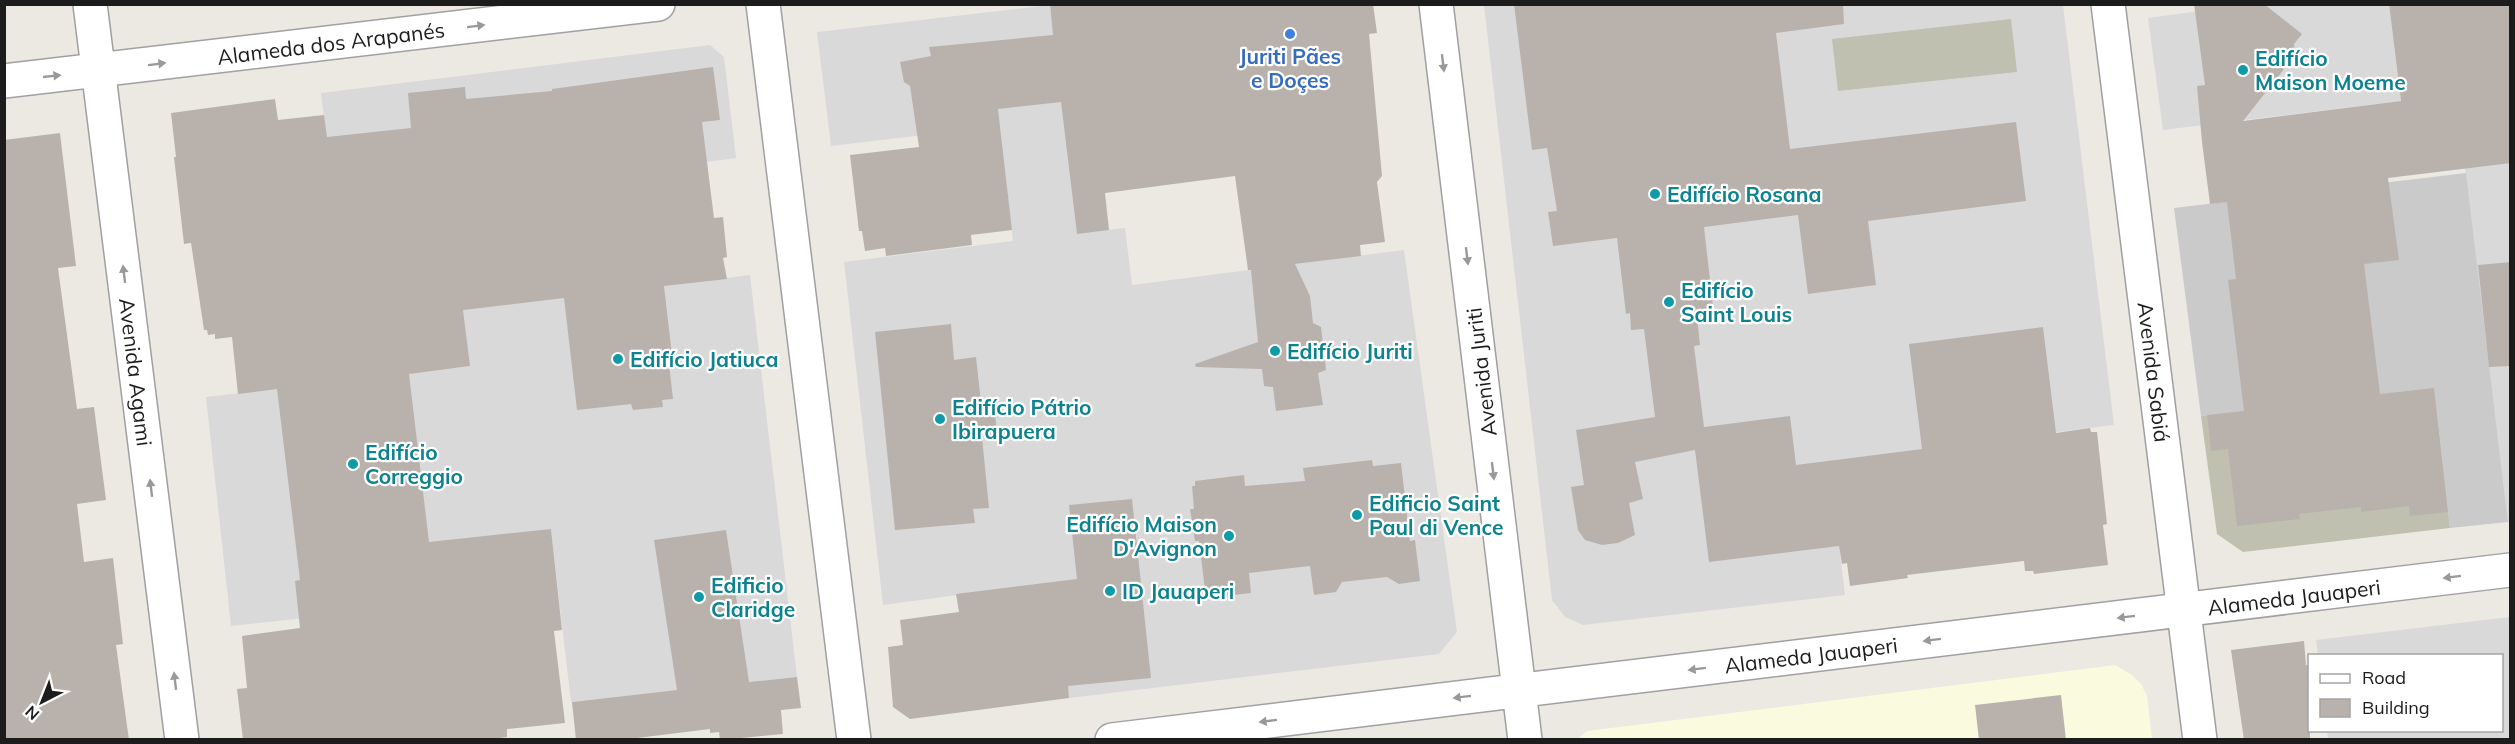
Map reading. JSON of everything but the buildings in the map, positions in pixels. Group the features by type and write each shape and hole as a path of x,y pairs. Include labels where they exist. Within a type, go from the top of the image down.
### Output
{"street":[{"name":"Avenida Agami","path":"90,4 182,740"},
{"name":"Alameda dos Arapanés","path":"4,81 658,4"},
{"path":"763,4 854,740"},
{"name":"Avenida Juriti","path":"1436,4 1525,740"},
{"name":"Avenida Sabiá","path":"2108,4 2200,740"},
{"name":"Alameda Jauaperi","path":"1112,740 2511,570"}],"shaded area":[{"path":"2250,4 2389,5 2401,101 2163,130 2148,18"},
{"path":"1050,5 1077,233 1125,228 1132,285 1404,250 1457,632 1439,654 1069,698 1055,582 883,605 844,262 1013,241 1000,126 831,146 817,32"},
{"path":"1484,5 2063,5 2114,425 1829,461 1845,595 1583,625 1565,617 1552,600"},
{"path":"2011,19 2017,72 1838,91 1832,39"},
{"path":"710,45 724,57 736,158 565,181 580,296 750,275 797,677 571,702 551,530 378,548 379,610 231,626 206,397 470,366 349,323 321,93"},
{"path":"2510,86 2510,522 2508,522 2456,93"},
{"path":"2466,173 2508,522 2450,528 2434,388 2201,416 2174,208"},
{"path":"2434,388 2450,528 2243,552 2217,534 2201,416"},
{"path":"2510,617 2510,739 2328,739 2327,732 2503,732 2503,654 2318,654 2316,640"},
{"path":"2115,665 2132,675 2141,684 2147,696 2152,739 1577,740 1587,731"}],"place":[{"name":"Juriti Pães e Doçes","path":"1290,34"},
{"name":"Edifício Maison Moeme","path":"2243,70"},
{"name":"Edifício Rosana","path":"1655,194"},
{"name":"Edifício Saint Louis","path":"1669,302"},
{"name":"Edifício Juriti","path":"1275,351"},
{"name":"Edifício Jatiuca","path":"618,359"},
{"name":"Edifício Pátrio Ibirapuera","path":"940,419"},
{"name":"Edifício Correggio","path":"353,464"},
{"name":"Edificio Saint Paul di Vence","path":"1357,515"},
{"name":"Edifício Maison D'Avignon","path":"1229,536"},
{"name":"ID Jauaperi","path":"1110,591"},
{"name":"Edificio Claridge","path":"699,597"}]}
